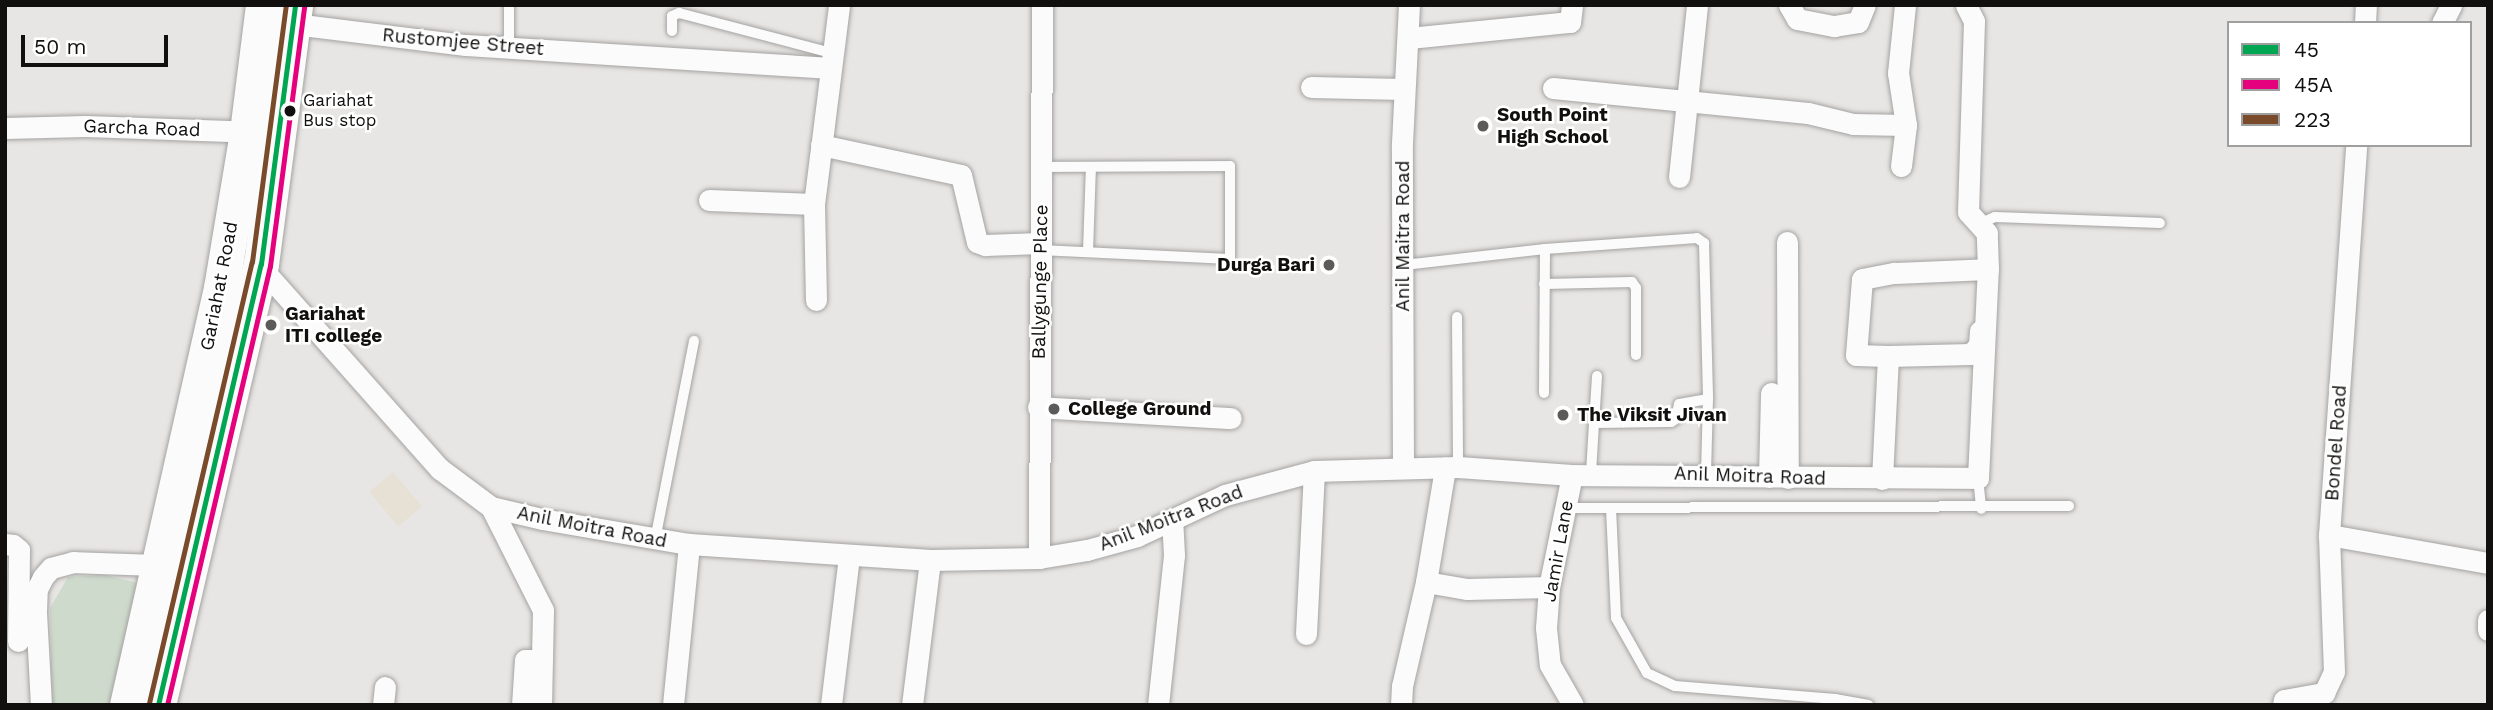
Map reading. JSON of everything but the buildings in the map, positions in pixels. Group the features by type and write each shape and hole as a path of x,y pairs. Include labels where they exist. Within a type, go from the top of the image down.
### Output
{"main road":[{"name":"Gariahat Road","path":"158,705 261,264 263,5"},
{"name":"Gariahat Road","path":"127,705 228,247 295,15"}],"street":[{"path":"816,300 814,204 839,5"},
{"name":"Ballygunge Place","path":"1038,558 1042,5"},
{"name":"Anil Maitra Road","path":"1403,468 1403,89 1409,38 1409,5"},
{"path":"1409,38 1570,22 1572,5"},
{"path":"1679,177 1697,5"},
{"path":"1789,5 1797,19 1834,26 1858,22 1865,5"},
{"path":"1901,166 1906,125 1898,73 1905,5"},
{"path":"1966,5 1974,21 1968,212 1987,233 1980,339 1977,350 1971,354 1856,355 1863,278 1894,273 1984,269"},
{"path":"2443,21 2451,5"},
{"name":"Rustomjee Street","path":"295,15 509,48 633,55 831,60"},
{"path":"1311,87 1403,89"},
{"path":"1553,88 1808,113 1853,124 1906,125"},
{"name":"Garcha Road","path":"5,128 85,126 263,132"},
{"path":"821,145 961,176 977,242 985,245 1040,246"},
{"name":"Bondel Road","path":"2283,705 2284,700 2327,699 2334,673 2329,534 2356,147"},
{"path":"709,200 814,204"},
{"path":"1779,477 1787,242"},
{"path":"228,247 261,264 440,469 491,507 542,610 541,705"},
{"path":"1978,478 1984,269"},
{"path":"1882,478 1888,356"},
{"path":"1771,393 1779,477"},
{"path":"1038,407 1231,418"},
{"path":"1401,705 1402,686 1451,468"},
{"name":"Anil Moitra Road","path":"491,507 655,540 689,544 849,557 930,560 1038,558 1099,547 1137,536 1225,495 1314,471 1451,468 1581,474 1978,478"},
{"path":"1306,634 1314,471"},
{"name":"Jamir Lane","path":"1573,705 1550,665 1546,628 1549,587 1566,508 1581,474"},
{"path":"1158,705 1174,555 1172,521"},
{"path":"2329,534 2488,563"},
{"path":"5,544 13,545 19,550 20,641 41,705"},
{"path":"673,705 689,544"},
{"path":"831,705 849,557"},
{"path":"912,705 930,560"},
{"path":"20,641 37,589 51,568 73,562 160,565"},
{"path":"1426,582 1466,589 1549,587"},
{"path":"2488,620 2488,630"},
{"path":"522,705 525,660 542,660"}],"lane":[{"path":"509,5 509,48"},
{"path":"671,31 673,16 679,13 831,60"},
{"path":"1040,246 1230,259 1230,166 1042,167"},
{"path":"1088,251 1091,167"},
{"path":"1979,224 1995,217 2160,223"},
{"path":"1404,265 1545,249 1697,238 1704,243 1708,398 1706,474"},
{"path":"1544,393 1545,249"},
{"path":"1544,284 1632,282 1636,288 1636,355"},
{"path":"1451,468 1457,317"},
{"path":"655,540 694,341"},
{"path":"1581,474 1594,423 1597,376"},
{"path":"1594,423 1671,422 1676,419 1679,404 1708,398"},
{"path":"1978,478 1981,509"},
{"path":"1566,508 1981,509 2069,506"},
{"path":"1611,508 1616,618 1631,651 1647,673 1675,686 1835,699 1868,705"}],"shaded area":[{"path":"393,472 422,506 398,526 369,492"}],"green space":[{"path":"105,575 142,584 111,705 52,705 50,608 68,577"}],"transit line":[{"name":"223","path":"149,703 252,262 286,5"},
{"name":"45","path":"158,705 261,264 295,5"},
{"name":"45A","path":"167,705 270,266 304,6"}],"place":[{"name":"Gariahat Bus stop","path":"290,111"},
{"name":"South Point High School","path":"1483,126"},
{"name":"Durga Bari","path":"1329,265"},
{"name":"Gariahat ITI college","path":"271,325"},
{"name":"College Ground","path":"1054,409"},
{"name":"The Viksit Jivan","path":"1563,415"}]}
